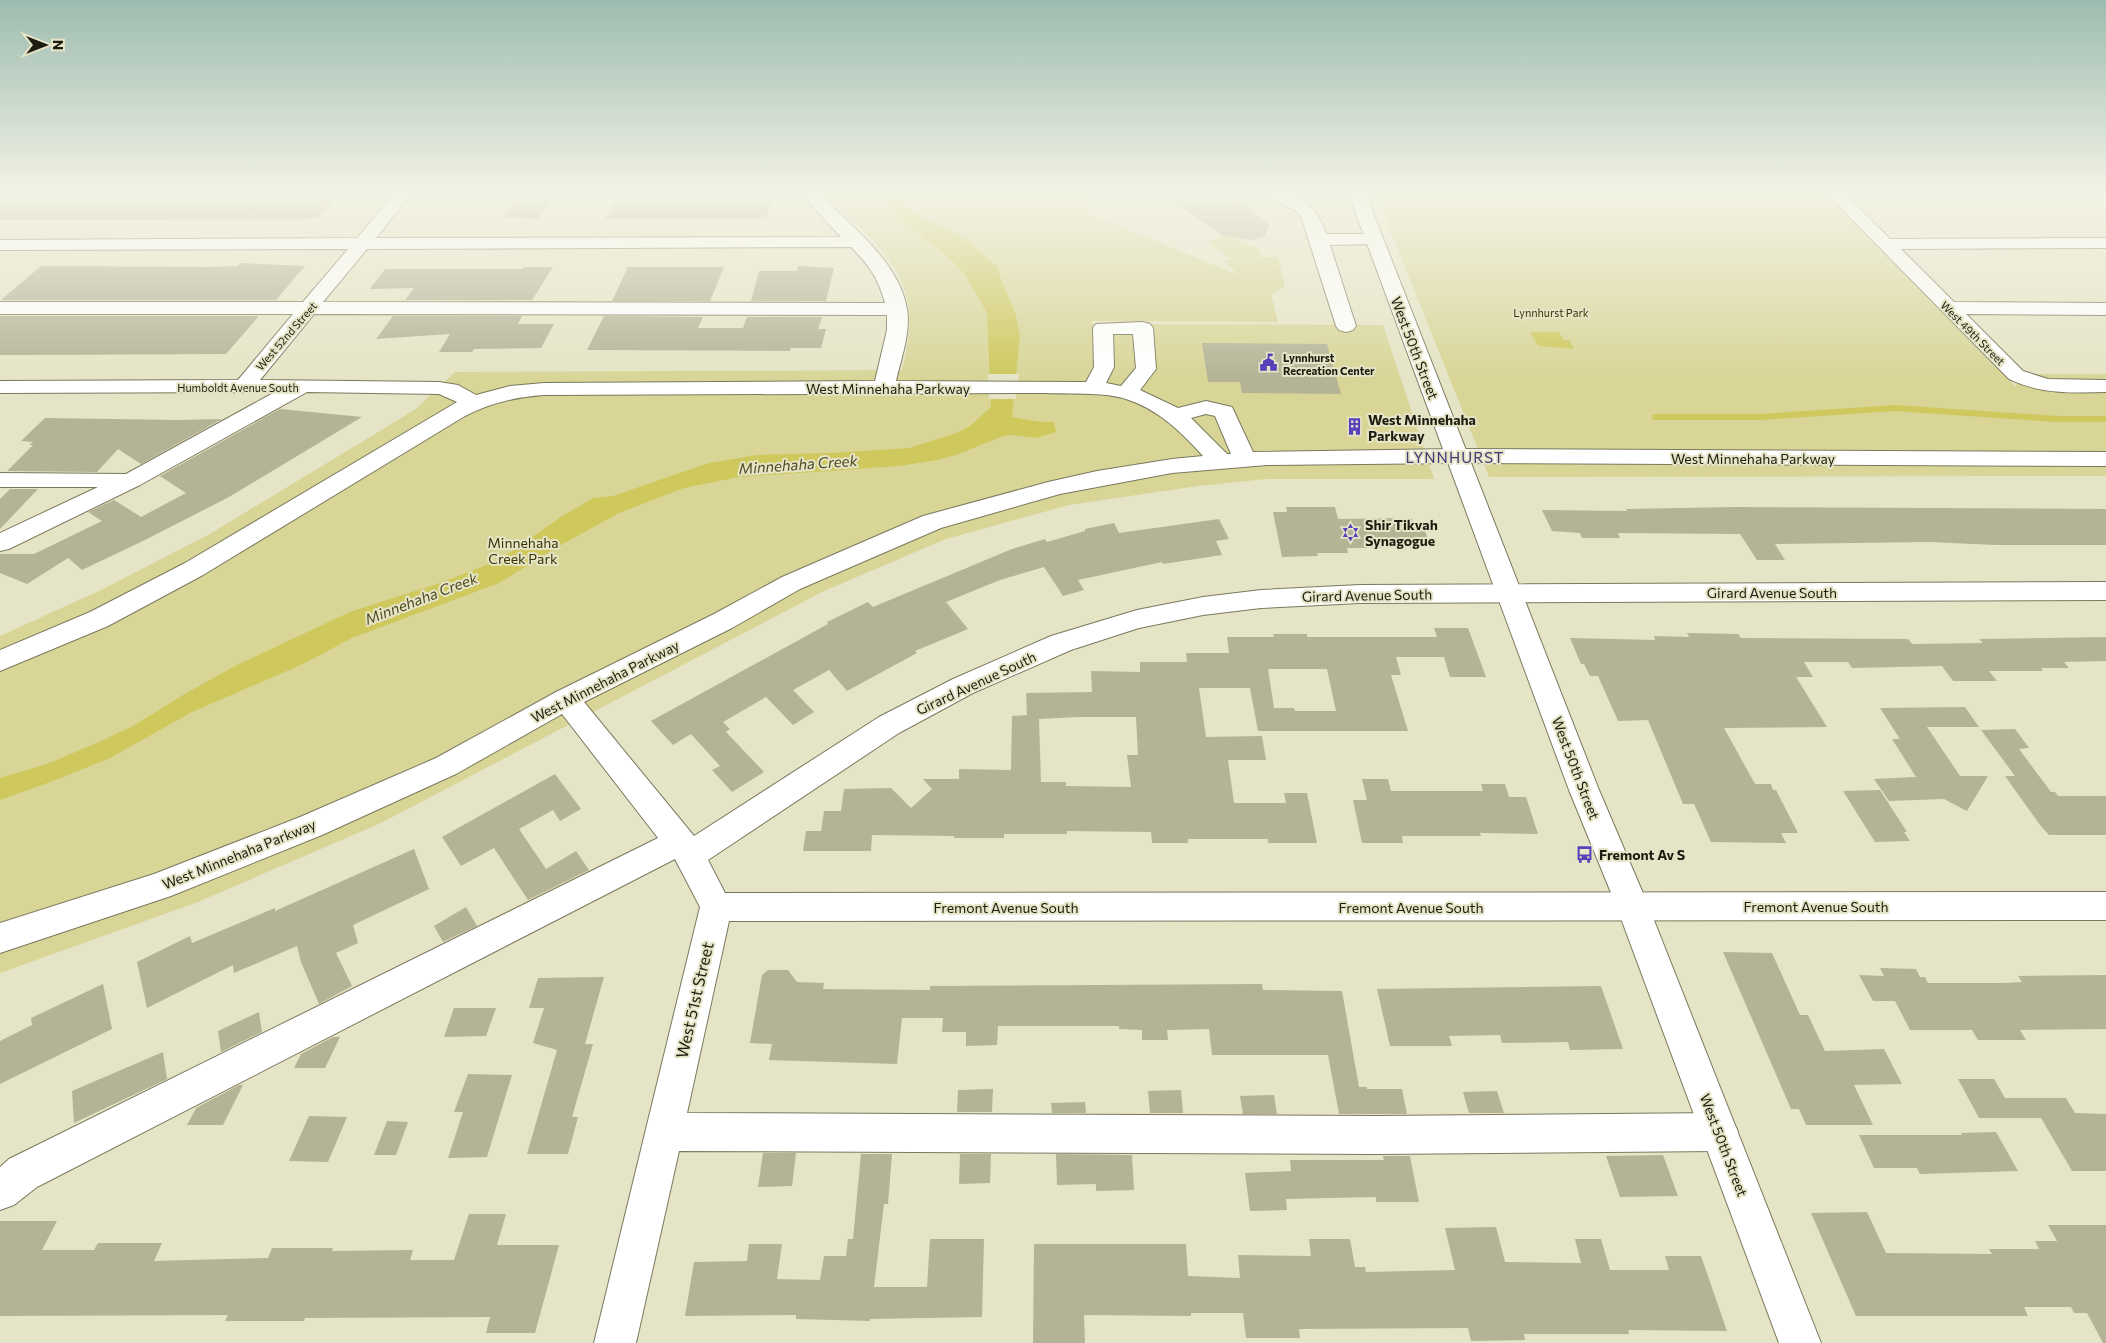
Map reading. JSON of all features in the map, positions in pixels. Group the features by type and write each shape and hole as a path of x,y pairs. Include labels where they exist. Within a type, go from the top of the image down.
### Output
{"street":[{"name":"West 52nd Street","path":"243,387 353,255"},
{"path":"869,255 890,284 897,309 897,330 884,388"},
{"path":"1324,255 1346,326"},
{"name":"West 50th Street","path":"1380,255 1584,790 1632,905 1800,1343"},
{"name":"West 49th Street","path":"1896,255 2016,376 2031,384 2046,386 2106,386"},
{"path":"0,308 897,309"},
{"path":"1948,308 2106,308"},
{"path":"1093,388 1104,367 1103,328 1143,328 1146,368 1126,393"},
{"path":"0,543 132,480 302,386"},
{"name":"Humboldt Avenue South","path":"0,387 302,386 438,388 450,390 473,402"},
{"name":"West Minnehaha Parkway","path":"0,661 98,619 194,569 428,427 473,402 506,392 544,389 1093,388 1126,393 1152,402 1176,416 1209,447 1232,460"},
{"path":"1176,416 1204,408 1219,409 1224,412 1232,460"},
{"name":"West Minnehaha Parkway","path":"0,938 160,886 311,826 446,766 566,699 723,620 791,583 932,522 1056,487 1097,478 1172,466 1232,460 1456,456 2104,461"},
{"path":"0,480 132,480"},
{"name":"Girard Avenue South","path":"0,1191 22,1173 685,849 889,725 963,686 1061,643 1100,629 1174,611 1261,599 1360,594 2106,591"},
{"path":"566,699 685,849 716,907"},
{"name":"Fremont Avenue South","path":"716,907 2106,906"},
{"name":"West 51st Street","path":"615,1343 716,907"},
{"path":"664,1132 1376,1135 1719,1132"}],"green space":[{"name":"Minnehaha Creek Park","path":"885,255 1189,255 1233,273 1236,272 1224,261 1231,259 1225,255 1260,255 1261,257 1278,257 1285,287 1271,294 1278,322 1092,321 1092,324 1383,325 1434,479 1266,479 1198,486 1069,505 946,539 824,591 381,823 198,902 0,973 0,636 101,590 208,535 416,409 455,372 902,370 908,336 908,306 905,291"},
{"name":"Lynnhurst Park","path":"1400,255 1885,255 2015,386 2028,374 2106,374 2106,476 1489,477"}],"water":[{"name":"Minnehaha Creek","path":"946,255 983,255 998,267 999,274 1016,315 1020,336 1012,417 1041,422 1054,422 1056,432 1036,438 1011,435 1000,437 959,454 937,460 899,466 739,477 684,488 619,513 559,546 499,583 352,638 303,664 192,712 110,758 0,800 0,778 47,764 133,726 235,666 350,612 443,582 499,560 561,517 593,498 613,496 709,463 757,455 909,448 957,433 970,426 991,407 987,313 964,273"},
{"path":"1530,332 1559,332 1564,340 1569,340 1574,349 1538,346"}],"pier":[{"path":"988,374 1019,374 1016,399 989,399"}],"building":[{"path":"240,263 305,266 276,300 1,300 41,266 210,267 238,266"},
{"path":"798,266 834,268 826,301 751,301 759,271 797,271"},
{"path":"524,267 553,267 532,300 405,300 414,288 370,289 385,269 522,269"},
{"path":"628,267 724,267 710,301 612,301"},
{"path":"0,316 259,316 226,354 0,355"},
{"path":"393,316 522,316 518,324 554,324 541,348 474,349 472,352 439,352 450,334 376,339"},
{"path":"604,316 703,317 698,328 743,328 747,317 822,317 818,329 826,329 821,348 791,348 790,351 587,350"},
{"name":"Lynnhurst Recreation Center","path":"1202,343 1327,344 1341,394 1242,393 1240,382 1208,382"},
{"path":"280,409 362,417 229,497 82,570 68,558 27,584 0,573 0,554 34,554 102,521 88,512 114,500 141,517 186,493 160,476"},
{"path":"45,418 222,419 141,464 118,449 97,472 7,471 33,445 29,445 33,442 21,441"},
{"path":"10,489 38,489 0,529 0,499"},
{"name":"Shir Tikvah Synagogue","path":"1286,507 1335,507 1338,519 1412,518 1413,522 1422,522 1429,542 1420,542 1422,548 1347,548 1348,553 1317,553 1318,556 1282,557 1273,512 1287,512"},
{"path":"1735,507 2106,509 2106,545 1996,545 1929,542 1775,544 1785,560 1757,560 1740,534 1618,533 1620,538 1582,538 1580,533 1552,531 1542,510 1627,511 1626,509"},
{"path":"1219,519 1229,539 1216,541 1222,555 1163,564 1162,562 1078,580 1084,590 1063,596 1044,567 1000,580 946,602 968,629 915,651 917,653 847,691 829,670 793,690 814,712 793,725 766,697 723,722 730,729 726,732 764,772 732,792 712,770 720,766 691,734 673,745 651,721 828,624 827,622 868,602 873,607 1012,549 1045,539 1047,542 1085,531 1085,529 1114,523 1119,533"},
{"path":"1434,628 1468,628 1486,677 1450,677 1444,657 1396,657 1401,675 1391,675 1408,731 1258,731 1250,688 1199,688 1206,737 1262,736 1266,760 1228,760 1234,803 1286,803 1284,793 1307,793 1317,843 1268,843 1268,839 1188,839 1188,843 1152,843 1151,832 1067,831 1067,834 1004,834 1004,838 872,835 871,851 803,851 806,831 821,831 824,811 841,811 844,789 891,788 911,808 932,789 923,779 959,779 959,769 1011,770 1012,716 1027,715 1026,693 1092,692 1091,671 1140,672 1140,662 1187,662 1186,653 1229,653 1227,637 1274,637 1273,634 1307,634 1307,637 1437,637","holes":["1268,669 1327,669 1336,711 1295,711 1294,708 1274,708","1136,717 1138,755 1127,755 1131,787 1066,786 1066,782 1041,782 1039,719"]},
{"path":"1687,633 1738,634 1741,638 1908,639 1912,644 1983,643 1979,639 2106,637 2106,661 2064,662 2069,668 2041,668 2043,671 1989,671 1997,681 1953,681 1942,666 1852,668 1848,662 1804,662 1813,677 1796,677 1827,727 1724,728 1755,784 1771,784 1798,833 1781,833 1786,843 1711,842 1694,804 1683,804 1648,720 1618,721 1598,676 1590,676 1584,664 1581,664 1570,638 1655,640 1654,636 1689,637"},
{"path":"1965,707 1979,727 1927,727 1960,776 1988,776 1967,811 1944,799 1889,801 1874,779 1916,777 1892,739 1900,739 1880,708"},
{"path":"2015,729 2029,748 2019,749 2051,792 2055,792 2058,796 2106,796 2106,835 2049,835 2040,825 2005,776 2015,776 1981,730"},
{"path":"555,774 581,809 560,821 553,810 519,829 546,869 576,851 589,870 528,900 494,848 461,866 442,837"},
{"path":"1362,779 1388,779 1391,791 1483,791 1481,784 1505,784 1509,797 1526,797 1538,834 1480,833 1481,836 1402,836 1403,843 1362,843 1353,800 1367,800"},
{"path":"1880,790 1907,832 1904,832 1910,841 1875,842 1843,791"},
{"path":"414,849 429,889 353,925 358,943 336,953 352,986 319,1004 301,962 297,946 234,973 233,965 147,1008 137,962 190,936 192,943 275,908 275,911"},
{"path":"466,907 477,926 443,942 434,926"},
{"path":"1723,952 1772,953 1800,1015 1808,1015 1825,1051 1884,1049 1902,1084 1854,1085 1873,1125 1806,1125 1799,1109 1791,1109"},
{"path":"1880,968 1916,969 1920,977 1925,977 1928,983 2004,983 2022,982 2018,976 2106,975 2106,1029 2020,1030 2026,1040 1978,1040 1972,1030 1910,1030 1895,1001 1873,1001 1859,975 1884,976"},
{"path":"768,970 788,970 797,982 824,983 823,989 930,990 930,986 1262,984 1263,990 1342,991 1359,1087 1367,1087 1367,1089 1402,1089 1407,1114 1339,1114 1328,1055 1212,1055 1209,1029 1167,1030 1168,1040 1142,1040 1142,1030 1119,1029 1119,1026 998,1026 997,1045 966,1046 966,1032 942,1032 943,1018 902,1018 897,1064 769,1060 772,1044 750,1043 762,975"},
{"path":"604,977 585,1044 593,1044 572,1117 578,1117 568,1154 527,1154 557,1050 533,1043 544,1008 529,1008 538,978"},
{"path":"103,984 112,1029 0,1084 0,1041 32,1025 31,1018"},
{"path":"1601,986 1623,1049 1570,1050 1568,1042 1502,1043 1500,1035 1449,1036 1452,1046 1390,1046 1377,989"},
{"path":"454,1008 496,1008 486,1036 444,1037"},
{"path":"259,1012 262,1032 221,1052 218,1031"},
{"path":"333,1037 340,1037 325,1068 294,1068 301,1054"},
{"path":"163,1052 167,1079 74,1123 72,1091"},
{"path":"468,1074 512,1075 487,1157 448,1158 463,1112 454,1112"},
{"path":"1958,1079 1994,1079 2005,1098 2066,1098 2075,1113 2106,1114 2106,1171 2072,1171 2041,1118 1979,1118"},
{"path":"239,1085 243,1085 223,1125 187,1125 196,1108"},
{"path":"993,1089 992,1112 957,1112 958,1090"},
{"path":"1181,1090 1183,1113 1150,1113 1148,1091"},
{"path":"1497,1091 1504,1113 1469,1113 1463,1092"},
{"path":"1274,1095 1277,1114 1243,1114 1240,1096"},
{"path":"1085,1102 1086,1113 1052,1113 1051,1103"},
{"path":"309,1116 347,1117 328,1162 289,1161"},
{"path":"387,1121 408,1122 396,1155 374,1155"},
{"path":"1996,1132 2018,1171 1920,1174 1917,1168 1874,1168 1859,1135 1962,1135 1961,1133"},
{"path":"763,1153 796,1153 792,1186 758,1187"},
{"path":"861,1154 892,1154 888,1204 884,1204 874,1287 927,1287 930,1239 984,1239 982,1317 870,1319 870,1321 796,1319 796,1315 685,1316 694,1262 747,1261 749,1244 782,1244 777,1279 820,1280 824,1256 846,1256 848,1239 853,1239"},
{"path":"960,1154 991,1154 990,1183 959,1184"},
{"path":"1056,1154 1132,1155 1134,1190 1096,1191 1096,1184 1057,1185"},
{"path":"1663,1155 1678,1196 1620,1197 1606,1156"},
{"path":"1383,1156 1410,1156 1419,1202 1376,1202 1376,1197 1286,1199 1287,1210 1250,1211 1245,1173 1291,1171 1290,1160 1384,1160"},
{"path":"1867,1212 1886,1253 1992,1254 1989,1249 2039,1249 2035,1241 2057,1241 2048,1225 2106,1225 2106,1343 2103,1343 2087,1313 2074,1313 2071,1307 2024,1307 2028,1316 1856,1316 1811,1213"},
{"path":"469,1214 506,1214 497,1245 559,1245 535,1333 486,1333 490,1317 305,1318 304,1321 225,1321 228,1315 0,1316 0,1221 57,1221 42,1250 94,1250 98,1243 162,1243 154,1261 268,1258 272,1248 333,1248 332,1251 413,1250 410,1260 454,1260"},
{"path":"1496,1227 1505,1262 1581,1263 1575,1239 1601,1239 1610,1270 1669,1270 1665,1256 1701,1256 1727,1331 1628,1330 1629,1334 1524,1334 1525,1340 1471,1341 1468,1328 1299,1329 1300,1338 1246,1338 1243,1313 1191,1313 1191,1316 1084,1315 1085,1343 1033,1343 1034,1244 1186,1244 1188,1276 1240,1278 1238,1255 1311,1256 1309,1239 1350,1239 1355,1267 1365,1267 1366,1272 1455,1270 1445,1228"}],"waterway":[{"path":"1655,417 1760,417 1895,408 2057,419 2106,419"}],"place":[{"name":"Lynnhurst Recreation Center","path":"1269,363"},
{"name":"West Minnehaha Parkway","path":"1354,427"},
{"name":"Shir Tikvah Synagogue","path":"1351,532"},
{"name":"Fremont Av S","path":"1585,854"}],"district":[{"name":"LYNNHURST","path":"1455,457"}]}
